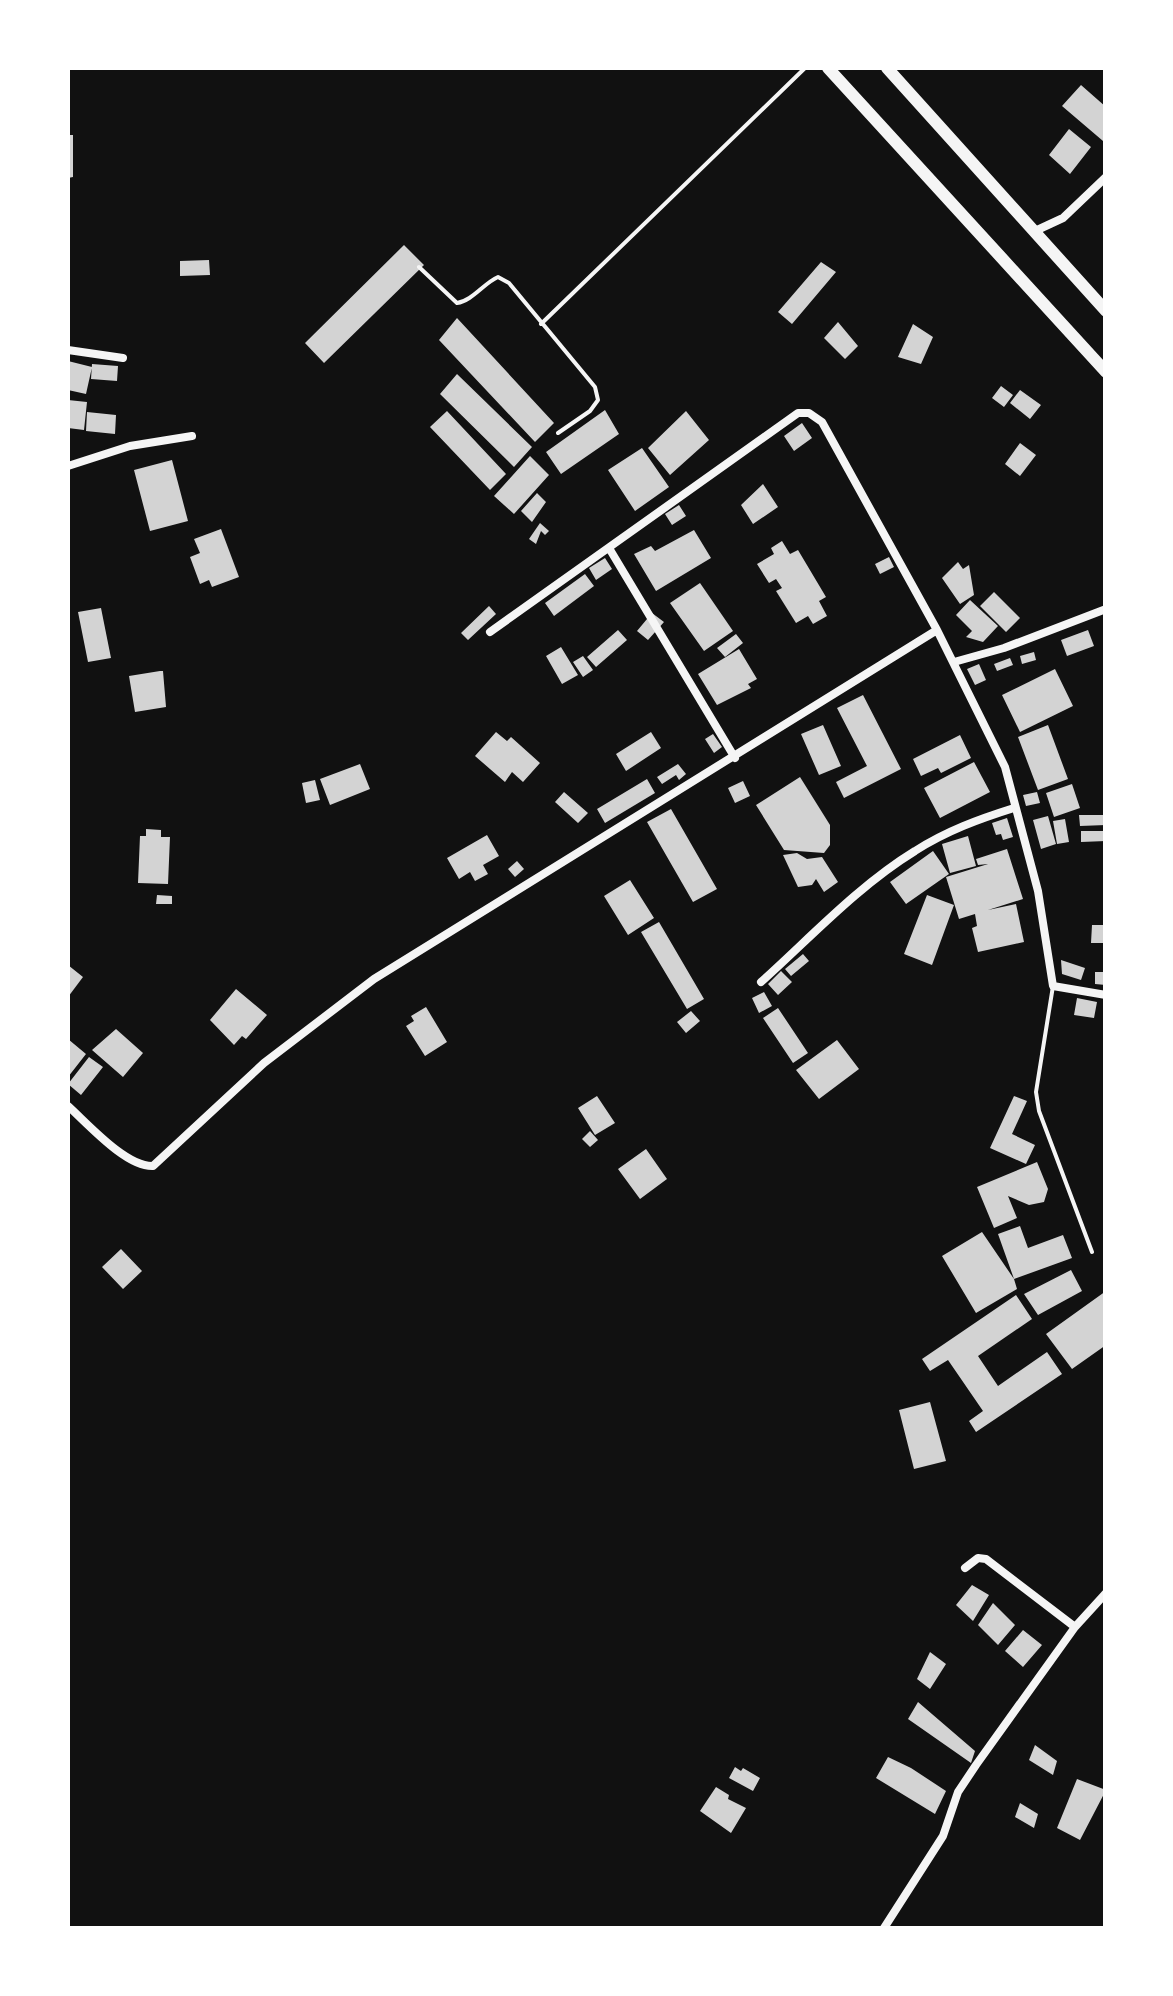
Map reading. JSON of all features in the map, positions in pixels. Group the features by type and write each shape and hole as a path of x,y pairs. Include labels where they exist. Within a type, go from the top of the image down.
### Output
{"main road":[{"path":"828,68 1106,372"},
{"path":"887,68 1106,311"}],"street":[{"path":"1034,232 1063,218 1106,177"},
{"path":"68,350 123,358"},
{"path":"490,632 798,414 809,413 822,422 954,662 1005,767 1038,891 1053,986 1106,996"},
{"path":"68,466 130,446 192,436"},
{"path":"610,548 735,758"},
{"path":"954,662 1004,648 1106,609"},
{"path":"68,1106 129,1159 153,1166 264,1062 374,980 937,630"},
{"path":"761,982 870,884 913,852 965,824 1014,808"},
{"path":"965,1568 978,1558 986,1559 1075,1627"},
{"path":"884,1928 943,1836 958,1792 1075,1627 1106,1593"}],"lane":[{"path":"540,324 805,68"},
{"path":"419,267 457,303 498,277 508,283 594,387 598,400 590,411 558,433"},
{"path":"1053,986 1036,1092 1039,1111 1092,1252"}],"building":[{"path":"1081,85 1106,107 1103,141 1062,106"},
{"path":"1069,129 1091,147 1070,174 1049,155"},
{"path":"68,135 73,135 73,177 68,178"},
{"path":"404,245 424,265 324,363 305,343"},
{"path":"209,260 210,275 180,276 180,261"},
{"path":"821,262 836,272 792,324 778,312"},
{"path":"457,318 554,423 535,442 439,340"},
{"path":"838,322 858,346 845,359 824,338"},
{"path":"913,324 933,337 921,364 898,357"},
{"path":"68,361 92,367 86,394 68,390"},
{"path":"92,364 118,366 117,381 91,379"},
{"path":"457,374 532,447 514,467 440,394"},
{"path":"1001,386 1013,395 1004,407 992,398"},
{"path":"1020,390 1041,405 1030,419 1010,403"},
{"path":"68,400 87,402 84,430 68,428"},
{"path":"605,410 619,434 561,474 546,452"},
{"path":"447,411 506,474 490,490 430,427"},
{"path":"686,411 709,440 670,475 648,448"},
{"path":"87,412 116,415 115,434 86,431"},
{"path":"802,423 812,438 794,451 784,436"},
{"path":"1020,443 1036,455 1020,476 1005,464"},
{"path":"642,448 669,487 635,511 608,470"},
{"path":"530,456 549,475 514,514 494,496"},
{"path":"172,460 188,521 150,531 134,470"},
{"path":"763,484 778,507 753,524 741,505"},
{"path":"537,493 546,502 532,522 521,511"},
{"path":"679,505 686,516 672,525 665,514"},
{"path":"540,523 549,531 545,535 541,531 536,544 529,539"},
{"path":"221,529 239,577 212,587 209,580 200,584 190,557 200,553 194,539"},
{"path":"694,530 711,558 656,591 634,554 651,546 655,551"},
{"path":"782,541 790,554 798,550 826,597 819,601 827,616 813,624 808,616 796,623 776,591 782,588 776,579 769,583 757,564 774,554 771,548"},
{"path":"889,557 894,567 880,574 875,564"},
{"path":"605,558 612,569 596,580 589,568"},
{"path":"958,562 963,569 969,565 974,595 960,604 942,578"},
{"path":"585,574 594,586 554,616 545,603"},
{"path":"700,583 733,631 704,651 670,603"},
{"path":"994,592 1020,618 1006,632 980,606"},
{"path":"970,600 998,626 983,642 966,637 972,631 956,615"},
{"path":"489,606 496,614 468,640 461,633"},
{"path":"101,608 111,658 88,662 78,612"},
{"path":"652,613 664,622 648,640 637,631"},
{"path":"618,630 627,640 596,667 587,657"},
{"path":"1088,630 1094,646 1067,656 1061,640"},
{"path":"736,634 743,643 725,657 717,648"},
{"path":"561,647 578,675 562,684 546,656"},
{"path":"739,649 757,679 748,684 751,688 717,705 698,674"},
{"path":"1034,652 1036,660 1022,664 1020,656"},
{"path":"583,656 593,670 583,677 573,662"},
{"path":"1010,658 1013,665 997,671 994,664"},
{"path":"979,664 986,680 975,685 967,669"},
{"path":"1055,669 1073,706 1020,732 1002,695"},
{"path":"163,671 166,707 135,712 129,676"},
{"path":"863,695 901,769 844,798 836,782 867,766 837,708"},
{"path":"823,725 841,766 819,775 801,734"},
{"path":"1048,725 1068,779 1038,790 1018,737"},
{"path":"496,732 507,741 511,737 540,763 523,782 512,772 505,782 475,756"},
{"path":"651,732 661,748 626,771 616,754"},
{"path":"713,734 722,747 714,753 705,739"},
{"path":"960,735 971,758 941,773 938,768 921,776 913,759"},
{"path":"974,762 990,792 940,818 924,788"},
{"path":"360,764 370,789 330,805 320,779"},
{"path":"678,764 686,774 662,784 657,777"},
{"path":"800,777 830,825 830,845 824,853 784,850 756,805"},
{"path":"647,779 655,793 605,823 597,809"},
{"path":"315,780 320,800 306,803 302,783"},
{"path":"743,781 750,796 735,803 728,788"},
{"path":"1072,784 1080,808 1054,817 1046,793"},
{"path":"564,792 588,813 578,823 555,802"},
{"path":"1037,792 1040,803 1026,806 1023,795"},
{"path":"671,809 717,889 693,902 647,822"},
{"path":"1079,815 1106,815 1106,825 1080,826"},
{"path":"1048,816 1056,844 1041,849 1033,820"},
{"path":"1007,818 1013,837 1003,840 1001,834 996,835 992,823"},
{"path":"1065,819 1069,842 1057,844 1053,821"},
{"path":"146,829 161,830 161,837 170,837 168,884 138,883 140,836 146,836"},
{"path":"1081,831 1106,831 1106,841 1081,842"},
{"path":"487,835 499,856 483,865 488,874 475,881 470,872 459,879 447,858"},
{"path":"968,836 976,866 950,873 942,844"},
{"path":"1007,849 1023,899 988,910 1016,904 1024,942 978,952 972,928 977,926 975,914 959,919 946,877 988,864 978,865 976,859"},
{"path":"933,851 949,874 906,904 890,882"},
{"path":"797,853 807,859 822,857 838,882 824,892 816,879 812,885 798,887 783,855"},
{"path":"517,861 524,869 515,877 508,869"},
{"path":"630,880 654,918 628,935 604,896"},
{"path":"157,895 172,896 172,904 156,904"},
{"path":"927,895 954,905 932,965 904,954"},
{"path":"659,922 704,999 687,1009 641,932"},
{"path":"1092,925 1106,925 1106,943 1091,943"},
{"path":"803,954 809,961 791,976 785,969"},
{"path":"1061,960 1085,968 1081,980 1062,974"},
{"path":"68,965 83,977 68,997"},
{"path":"781,971 792,982 778,995 768,984"},
{"path":"1095,972 1106,972 1106,985 1095,984"},
{"path":"236,989 267,1015 246,1039 242,1036 234,1045 210,1020"},
{"path":"764,992 772,1006 759,1013 752,998"},
{"path":"1077,998 1097,1002 1094,1018 1074,1015"},
{"path":"426,1007 447,1042 425,1056 406,1026 414,1021 411,1016"},
{"path":"778,1008 808,1053 793,1063 763,1018"},
{"path":"691,1011 700,1021 686,1033 677,1022"},
{"path":"116,1029 143,1053 123,1077 92,1050"},
{"path":"68,1039 86,1054 68,1077"},
{"path":"837,1040 859,1069 819,1099 796,1070"},
{"path":"89,1057 103,1067 81,1095 68,1084"},
{"path":"597,1096 615,1123 595,1135 578,1108"},
{"path":"1014,1096 1027,1101 1012,1134 1035,1145 1026,1164 990,1148"},
{"path":"590,1131 598,1140 590,1147 582,1139"},
{"path":"646,1149 667,1179 640,1199 618,1169"},
{"path":"1037,1162 1048,1189 1044,1202 1029,1205 1008,1196 1017,1218 994,1228 977,1187"},
{"path":"1020,1226 1028,1248 1063,1235 1072,1258 1014,1279 998,1234"},
{"path":"982,1232 1017,1289 976,1313 942,1256"},
{"path":"121,1249 142,1271 123,1289 102,1267"},
{"path":"1071,1270 1082,1291 1038,1315 1024,1294"},
{"path":"1106,1291 1106,1345 1072,1369 1046,1334"},
{"path":"1016,1295 1032,1319 978,1356 998,1386 1047,1352 1062,1374 976,1432 969,1421 983,1411 948,1360 930,1371 922,1359"},
{"path":"930,1402 946,1461 914,1469 899,1410"},
{"path":"972,1585 989,1595 973,1621 956,1605"},
{"path":"993,1603 1015,1625 998,1645 978,1625"},
{"path":"1023,1630 1042,1645 1023,1667 1005,1651"},
{"path":"930,1652 946,1664 930,1689 917,1679"},
{"path":"918,1702 975,1751 971,1763 908,1719"},
{"path":"1035,1745 1057,1761 1053,1775 1029,1760"},
{"path":"888,1757 946,1791 935,1814 876,1778"},
{"path":"735,1767 760,1778 753,1791 729,1778"},
{"path":"1077,1779 1106,1790 1080,1840 1057,1828"},
{"path":"716,1787 746,1808 731,1833 700,1811"},
{"path":"1020,1803 1038,1814 1034,1828 1015,1817"}]}
